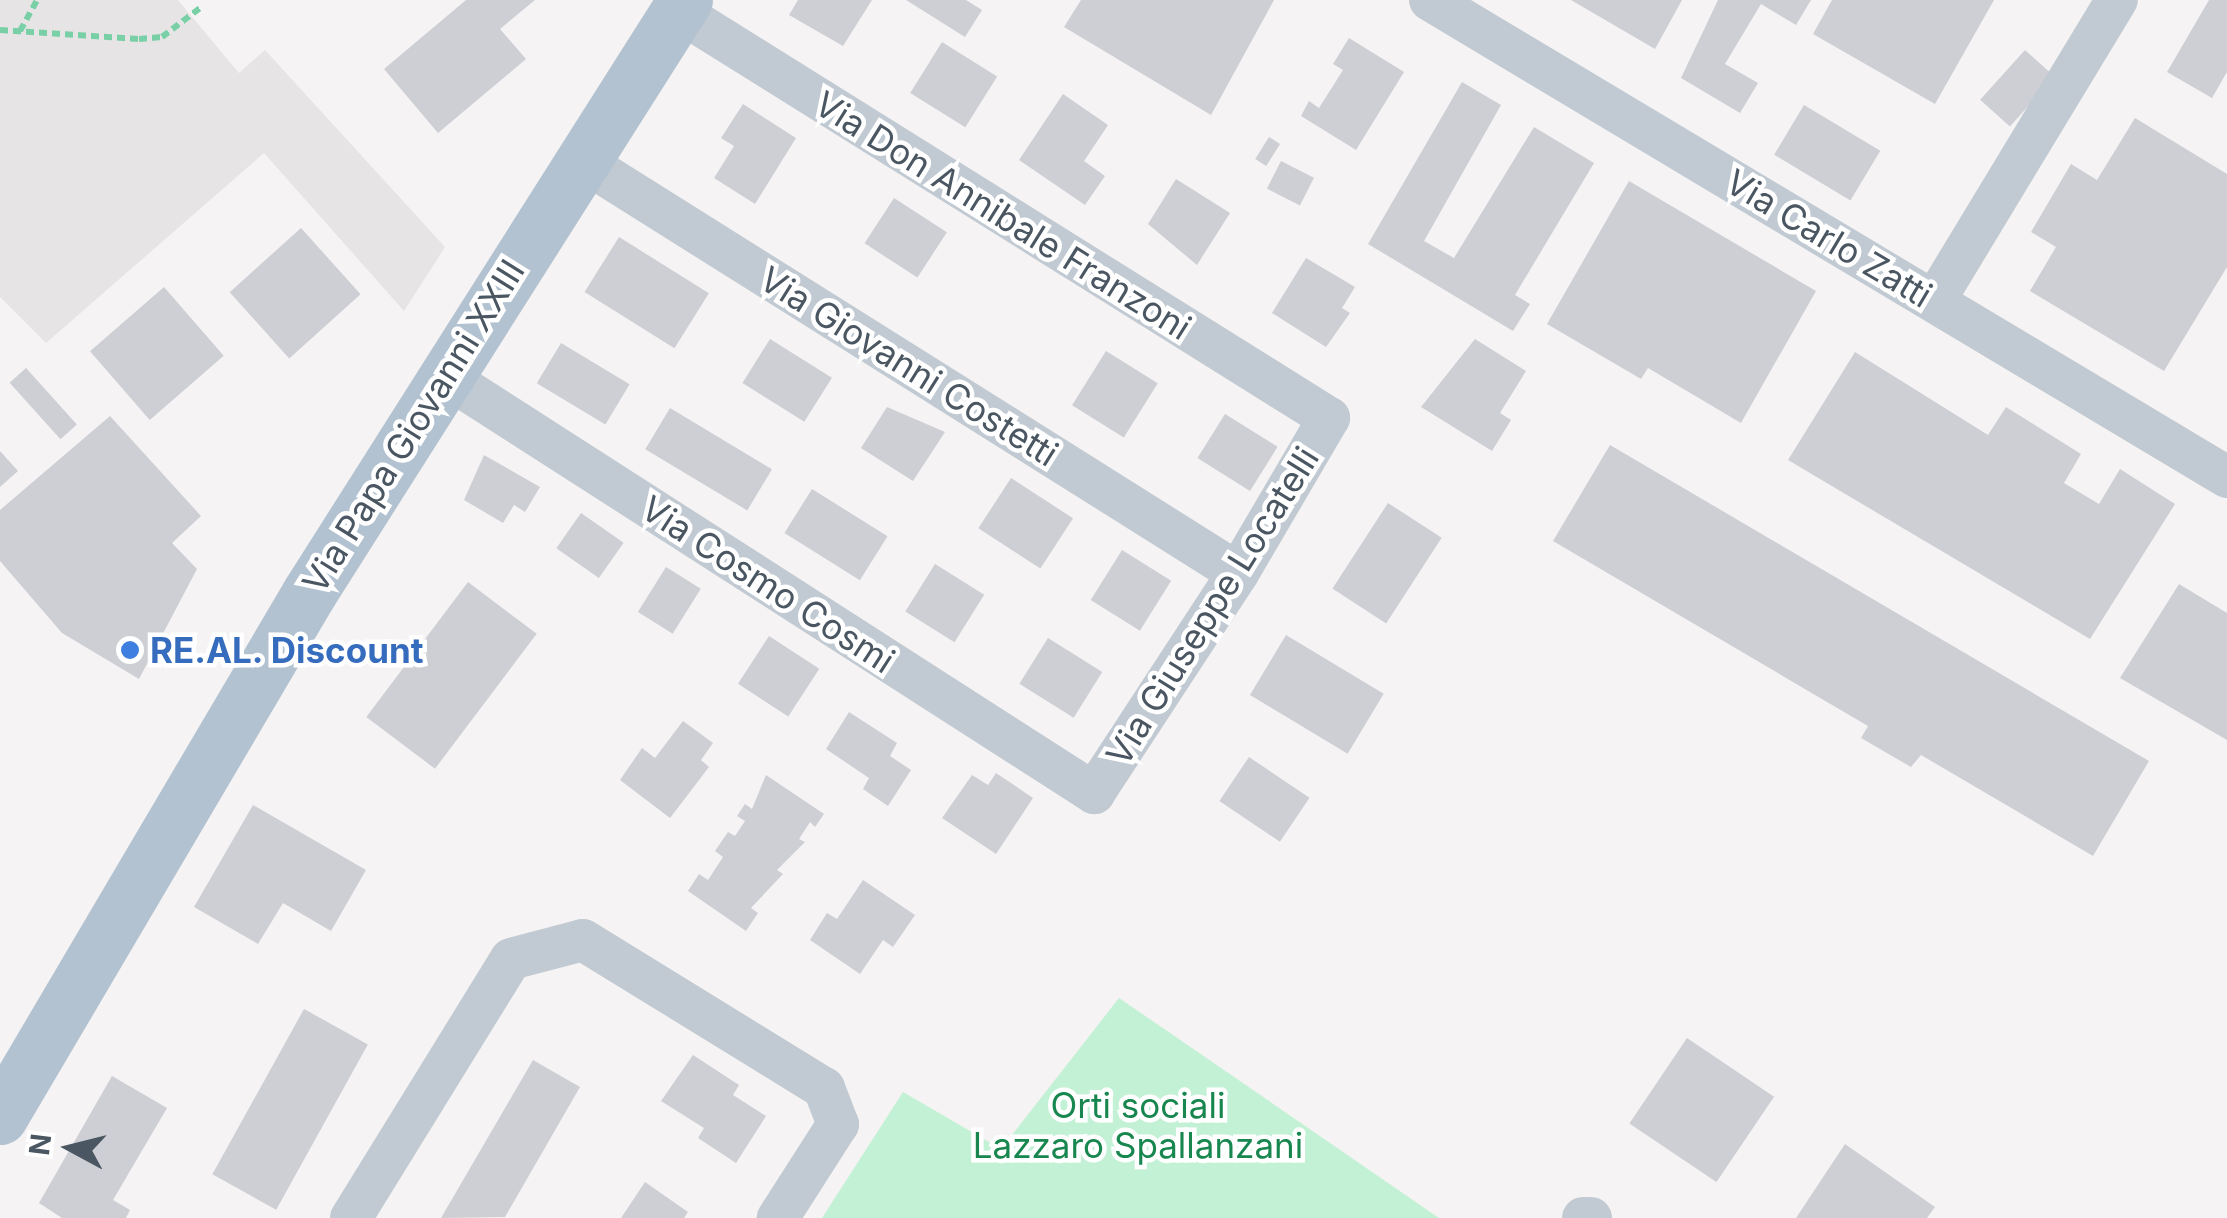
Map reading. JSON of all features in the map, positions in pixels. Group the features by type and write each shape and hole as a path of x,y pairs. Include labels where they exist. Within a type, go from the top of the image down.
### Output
{"main road":[{"name":"Via Papa Giovanni XXIII","path":"0,1117 442,375 681,6"}],"street":[{"name":"Via Carlo Zatti","path":"1430,0 2227,477"},
{"path":"1934,300 2117,0"},
{"name":"Via Don Annibale Franzoni","path":"681,6 1328,418"},
{"name":"Via Giovanni Costetti","path":"581,160 1238,573"},
{"name":"Via Cosmo Cosmi","path":"442,375 1094,794"},
{"name":"Via Giuseppe Locatelli","path":"1094,794 1238,573 1328,418"},
{"path":"351,1218 511,960 583,940 824,1088 838,1124 778,1218"},
{"path":"1583,1218 1591,1218"}],"path":[{"path":"20,31 37,0"},
{"path":"0,30 162,36 200,8"}],"shaded area":[{"path":"0,0 178,0 239,73 265,50 445,247 404,311 264,153 46,343 0,297"}],"green space":[{"name":"Orti sociali Lazzaro Spallanzani","path":"1119,998 1439,1218 822,1218 903,1092 1001,1149"}],"building":[{"path":"466,0 535,0 500,29 526,59 438,133 384,69"},
{"path":"798,0 872,0 843,46 789,15"},
{"path":"906,0 966,0 982,10 965,37"},
{"path":"1081,0 1274,0 1211,115 1064,27"},
{"path":"1571,0 1682,0 1655,49"},
{"path":"1718,0 1811,0 1796,25 1761,4 1725,64 1758,83 1740,113 1681,78"},
{"path":"1832,0 1994,0 1935,104 1813,34"},
{"path":"2209,0 2227,0 2227,72 2212,98 2167,72"},
{"path":"1349,38 1404,72 1356,150 1301,116 1309,101 1319,108 1343,70 1333,64"},
{"path":"942,42 997,76 965,127 910,93"},
{"path":"2025,50 2055,77 2010,127 1980,100"},
{"path":"1462,82 1501,105 1424,241 1454,258 1534,127 1594,163 1515,295 1530,304 1513,331 1368,244"},
{"path":"1063,94 1108,125 1084,161 1105,176 1085,205 1019,160"},
{"path":"743,104 796,138 755,204 714,178 734,146 721,138"},
{"path":"1804,105 1880,151 1850,201 1774,155"},
{"path":"2135,118 2227,174 2227,267 2164,371 2030,291 2056,247 2031,232 2071,164 2097,180"},
{"path":"1269,137 1280,144 1266,166 1255,159"},
{"path":"1281,161 1314,178 1300,205 1267,189"},
{"path":"1176,179 1230,213 1197,265 1148,224"},
{"path":"1629,181 1816,291 1741,423 1648,368 1641,379 1547,324"},
{"path":"894,198 947,232 917,278 865,243"},
{"path":"301,228 361,294 289,358 230,292"},
{"path":"619,237 709,293 674,348 585,292"},
{"path":"1306,258 1355,287 1342,308 1350,313 1326,347 1272,313"},
{"path":"164,287 224,356 150,420 90,351"},
{"path":"770,339 832,378 804,422 742,383"},
{"path":"1475,339 1526,371 1500,413 1511,420 1492,451 1421,407"},
{"path":"561,343 630,384 605,424 537,383"},
{"path":"1106,351 1158,383 1124,438 1072,405"},
{"path":"1855,352 1988,435 2006,407 2081,454 2064,483 2099,504 2120,469 2175,504 2090,639 1788,460"},
{"path":"26,368 77,424 61,439 10,383"},
{"path":"887,407 945,432 913,481 861,448"},
{"path":"670,408 772,469 747,510 645,449"},
{"path":"1225,414 1278,447 1250,491 1197,458"},
{"path":"110,416 201,516 172,543 197,569 139,679 62,633 0,561 0,510"},
{"path":"1610,445 2149,761 2093,856 1921,755 1911,767 1861,738 1868,726 1553,541"},
{"path":"0,451 18,471 0,487"},
{"path":"484,455 540,487 525,512 514,505 503,523 464,500"},
{"path":"1011,478 1073,518 1040,569 978,528"},
{"path":"812,489 887,536 860,580 784,533"},
{"path":"1388,503 1442,538 1386,623 1332,589"},
{"path":"581,513 624,543 599,578 556,548"},
{"path":"1122,550 1171,581 1140,631 1091,600"},
{"path":"935,564 984,595 955,642 905,611"},
{"path":"666,567 701,589 673,634 638,612"},
{"path":"468,582 537,634 435,769 366,717"},
{"path":"2179,584 2227,613 2227,740 2120,678"},
{"path":"1286,635 1384,694 1348,754 1250,695"},
{"path":"769,636 819,669 788,716 738,684"},
{"path":"1048,638 1102,672 1074,718 1019,684"},
{"path":"849,712 897,743 890,756 911,770 888,806 863,789 869,778 826,749"},
{"path":"683,721 713,743 701,760 709,767 670,818 620,780 642,748 655,758"},
{"path":"1249,757 1310,798 1280,842 1219,801"},
{"path":"996,773 1033,798 996,854 942,818 972,775 988,785"},
{"path":"766,775 824,814 815,827 810,822 799,839 805,842 777,870 783,874 751,908 758,913 746,931 688,891 699,874 708,880 723,857 715,851 728,832 735,836 745,821 737,816 745,804 752,809"},
{"path":"253,805 366,870 331,931 283,903 258,944 194,907"},
{"path":"863,880 915,915 893,947 883,940 860,974 810,940 827,913 837,919"},
{"path":"304,1009 368,1044 276,1210 212,1174"},
{"path":"1687,1038 1774,1097 1716,1182 1629,1123"},
{"path":"693,1055 739,1085 733,1095 766,1116 736,1163 698,1138 704,1128 661,1101"},
{"path":"533,1060 580,1087 505,1217 441,1218"},
{"path":"112,1076 167,1108 113,1200 130,1210 126,1218 62,1218 39,1203"},
{"path":"1845,1144 1935,1207 1927,1218 1796,1218"},
{"path":"645,1182 688,1212 684,1218 621,1218"}],"place":[{"name":"RE.AL. Discount","path":"130,650"}]}
